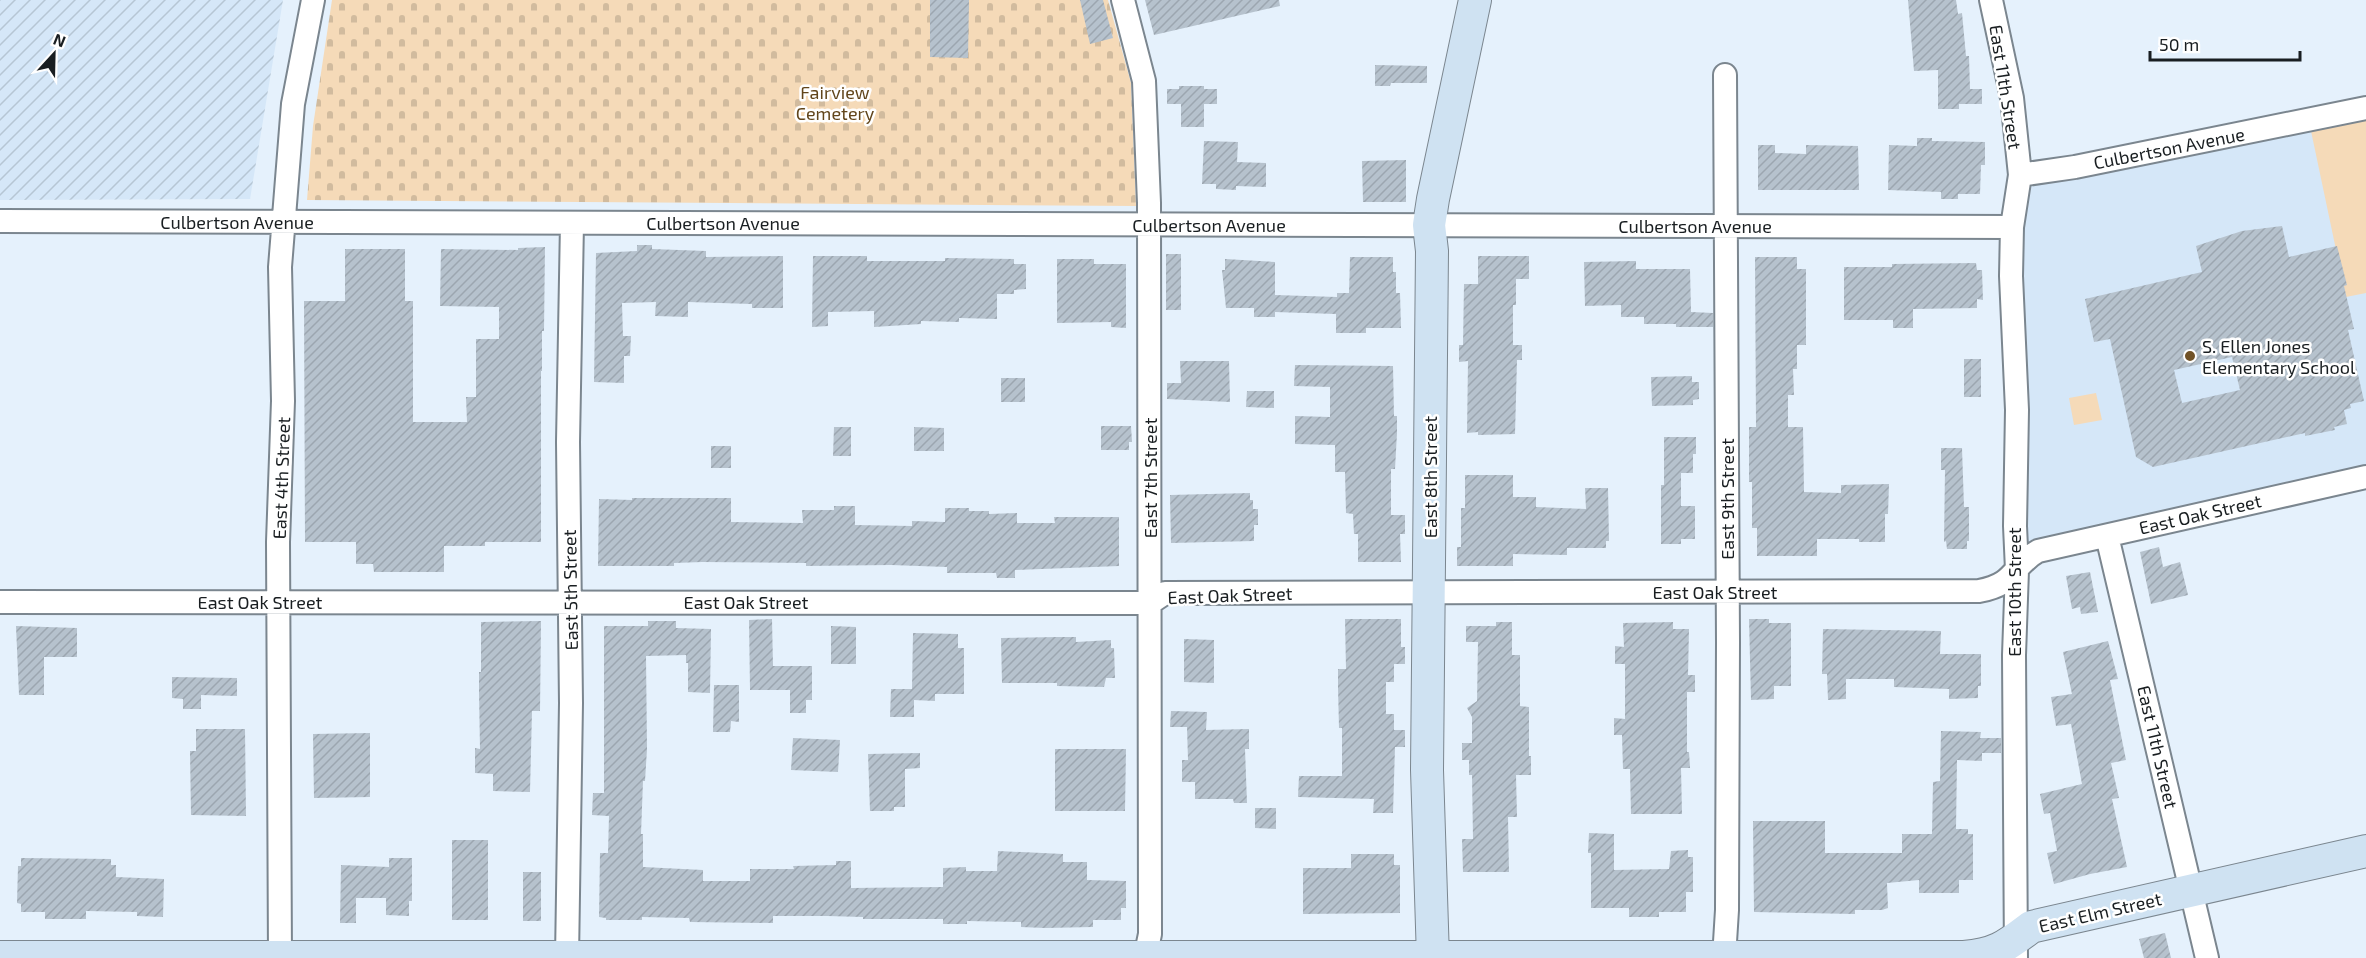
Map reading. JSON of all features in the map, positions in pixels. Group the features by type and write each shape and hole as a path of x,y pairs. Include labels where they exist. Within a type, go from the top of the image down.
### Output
{"main road":[{"name":"East 8th Street","path":"1432,958 1427,770 1432,251 1429,225 1475,0"},
{"name":"East Elm Street","path":"0,957 1964,957 2016,948 2031,927 2366,851"}],"street":[{"name":"East 4th Street","path":"280,958 278,542 283,401 280,267 293,104 313,0"},
{"name":"East 7th Street","path":"1123,0 1144,81 1149,224 1150,934 1145,958"},
{"name":"East 11th Street","path":"1991,0 2012,98 2020,175"},
{"name":"East 9th Street","path":"1724,957 1727,592 1725,75"},
{"name":"Culbertson Avenue","path":"2020,175 2110,160 2366,108"},
{"path":"2012,227 2020,175"},
{"name":"Culbertson Avenue","path":"0,221 2012,227"},
{"name":"East 5th Street","path":"567,957 571,703 568,442 572,223"},
{"name":"East 10th Street","path":"2012,227 2011,303 2016,410 2014,526 2018,570 2014,655 2016,948"},
{"name":"East Oak Street","path":"0,602 1150,603 1165,593 1979,591 1996,588 2008,580 2026,559 2038,551 2366,477"},
{"name":"East 11th Street","path":"2107,536 2207,958"}],"shaded area":[{"path":"0,0 283,0 250,199 0,200"},
{"name":"S. Ellen Jones Elementary School","path":"2366,104 2366,477 2026,559 2020,175"}],"green space":[{"name":"Fairview Cemetery","path":"332,0 1108,0 1131,83 1136,206 307,200 313,126"},
{"path":"2366,118 2366,293 2346,297 2311,131"},
{"path":"2096,393 2102,420 2074,425 2069,398"}],"building":[{"path":"930,0 969,0 968,58 930,57"},
{"path":"1080,0 1103,0 1113,38 1090,44"},
{"path":"1145,0 1279,0 1280,6 1154,35"},
{"path":"1908,0 1956,0 1958,14 1962,13 1966,56 1969,56 1970,89 1982,89 1982,104 1959,104 1959,109 1938,109 1938,70 1914,71"},
{"path":"1375,65 1427,66 1427,83 1391,83 1390,86 1375,86"},
{"path":"1179,86 1204,86 1204,89 1217,89 1217,104 1204,104 1204,127 1181,127 1181,104 1167,104 1167,89 1179,89"},
{"path":"1917,138 1932,138 1932,141 1985,142 1985,165 1981,165 1980,194 1958,194 1958,199 1941,199 1941,192 1888,190 1889,145 1917,146"},
{"path":"1204,141 1238,142 1237,162 1266,163 1266,187 1236,186 1236,190 1216,189 1216,184 1202,184"},
{"path":"1758,145 1775,145 1775,153 1806,154 1806,145 1858,146 1859,190 1758,190"},
{"path":"1406,160 1406,202 1363,202 1362,161"},
{"path":"2282,226 2289,257 2337,246 2347,285 2344,286 2354,329 2348,330 2364,401 2350,404 2351,408 2344,410 2347,424 2334,427 2335,430 2305,436 2305,433 2153,467 2136,457 2110,339 2094,342 2085,299 2202,272 2196,246 2242,231","holes":["2232,357 2240,390 2182,403 2174,370"]},
{"path":"637,245 652,245 652,249 706,251 706,257 783,256 783,308 752,308 752,304 688,302 688,317 655,316 656,302 622,303 623,336 631,336 630,356 624,356 624,383 594,382 596,253 637,251"},
{"path":"545,247 541,371 541,542 485,542 485,546 444,546 444,572 374,572 373,564 356,564 356,542 305,542 304,301 345,301 345,249 405,249 405,301 413,301 413,422 467,422 466,397 476,397 476,339 499,339 499,307 440,306 441,249 518,250 518,248"},
{"path":"1166,254 1181,254 1181,310 1166,310"},
{"path":"813,256 867,256 867,261 945,261 945,258 1014,259 1014,264 1026,264 1026,289 1014,290 1014,294 997,294 997,319 959,318 959,322 921,321 921,324 874,327 874,311 828,312 828,326 812,327"},
{"path":"1478,256 1529,256 1529,279 1516,279 1516,305 1513,305 1513,345 1522,345 1522,360 1517,360 1515,434 1467,433 1468,361 1459,362 1459,345 1463,345 1464,284 1478,284"},
{"path":"1350,257 1393,257 1396,293 1400,293 1401,328 1366,328 1366,333 1336,333 1336,314 1275,312 1275,317 1254,317 1254,308 1226,308 1222,270 1225,270 1225,259 1275,262 1275,295 1337,297 1337,293 1349,293"},
{"path":"1755,257 1797,257 1797,269 1806,269 1806,345 1797,345 1797,369 1793,369 1794,395 1788,395 1788,427 1803,427 1804,492 1841,493 1841,485 1889,484 1888,514 1885,514 1885,542 1859,542 1859,539 1817,539 1817,556 1757,556 1757,528 1752,528 1752,482 1749,482 1749,427 1756,427"},
{"path":"1057,259 1094,259 1094,264 1126,264 1126,328 1111,327 1111,322 1057,323"},
{"path":"1636,261 1636,269 1690,269 1691,312 1713,313 1713,327 1644,324 1644,317 1621,317 1621,305 1585,306 1584,262"},
{"path":"1976,263 1977,270 1982,270 1983,300 1977,299 1977,308 1913,309 1913,328 1893,328 1893,320 1844,320 1844,267"},
{"path":"1964,359 1981,359 1981,397 1964,397"},
{"path":"1180,361 1229,361 1230,402 1167,399 1167,383 1181,383"},
{"path":"1295,365 1393,366 1394,416 1397,416 1397,433 1395,469 1391,469 1391,515 1405,515 1405,534 1400,534 1401,562 1358,562 1358,534 1354,534 1353,514 1346,513 1345,472 1335,472 1335,445 1295,444 1295,416 1330,417 1330,387 1294,386"},
{"path":"1692,376 1692,382 1699,382 1699,399 1693,400 1693,405 1652,406 1651,377"},
{"path":"1001,378 1025,378 1025,402 1001,402"},
{"path":"1247,391 1274,391 1274,408 1246,407"},
{"path":"1101,426 1131,426 1132,442 1129,442 1129,450 1101,450"},
{"path":"834,427 851,427 851,456 833,456"},
{"path":"914,427 944,428 944,451 914,451"},
{"path":"1664,437 1696,437 1693,473 1681,473 1681,506 1695,506 1695,539 1681,539 1681,544 1661,544"},
{"path":"711,446 731,446 731,468 711,468"},
{"path":"1941,448 1962,448 1964,507 1969,507 1967,549 1947,549 1946,541 1944,542 1945,470 1941,470"},
{"path":"1465,475 1513,475 1513,497 1536,497 1536,507 1586,509 1585,488 1608,488 1609,541 1606,541 1606,548 1567,548 1567,555 1513,554 1513,566 1457,566 1457,547 1461,547 1461,508 1465,508"},
{"path":"1250,493 1253,509 1258,509 1258,525 1254,525 1254,541 1171,543 1170,495"},
{"path":"632,498 731,498 731,522 803,523 802,510 834,510 834,506 855,506 855,525 912,526 912,521 945,522 945,508 969,508 969,511 989,511 989,514 1017,513 1017,523 1055,523 1054,517 1119,517 1119,566 1015,570 1015,578 997,578 996,573 947,573 947,567 891,565 806,566 806,563 702,562 674,563 674,566 598,566 599,499 632,500"},
{"path":"2159,547 2163,567 2180,562 2188,595 2151,604 2140,552"},
{"path":"2090,572 2098,612 2081,614 2080,607 2072,609 2066,576"},
{"path":"772,619 773,666 812,666 812,700 806,700 806,713 790,713 790,690 750,690 749,620"},
{"path":"1345,619 1401,619 1401,647 1405,647 1405,664 1394,664 1394,682 1386,682 1386,714 1394,714 1394,730 1405,730 1405,747 1395,747 1393,813 1373,813 1374,799 1298,797 1299,776 1342,776 1338,669 1346,669"},
{"path":"1749,619 1769,619 1769,623 1791,623 1791,686 1774,686 1774,699 1751,700"},
{"path":"541,621 540,711 532,711 530,792 493,791 493,774 475,773 475,748 480,749 481,622"},
{"path":"648,621 676,621 676,628 711,629 710,693 688,692 686,655 646,656 647,749 641,834 643,834 643,867 703,870 703,881 750,881 750,869 794,869 793,866 836,865 836,861 851,861 851,888 943,887 943,868 966,867 966,871 997,871 998,851 1063,854 1063,862 1087,862 1087,880 1126,881 1126,908 1121,908 1121,920 1093,920 1093,927 1045,928 1021,927 1021,922 967,921 967,924 943,924 943,919 863,919 863,917 827,916 773,916 773,923 690,922 689,918 642,917 642,920 606,920 606,918 599,917 600,853 608,853 609,816 592,815 593,793 604,793 604,626 648,626"},
{"path":"1496,622 1512,622 1512,655 1520,655 1520,706 1529,707 1531,775 1516,775 1517,817 1508,817 1509,872 1463,872 1462,839 1473,839 1472,775 1469,775 1469,760 1462,760 1462,743 1472,743 1472,717 1467,708 1477,701 1478,642 1466,642 1466,626 1496,626"},
{"path":"1673,622 1673,629 1689,629 1688,675 1695,675 1695,692 1687,692 1687,752 1689,752 1690,768 1681,768 1682,814 1631,814 1630,769 1623,769 1622,735 1614,735 1614,718 1625,719 1625,664 1615,664 1615,646 1624,647 1623,623"},
{"path":"16,626 77,628 77,657 44,657 44,695 19,695"},
{"path":"831,626 856,627 856,664 831,664"},
{"path":"1823,629 1941,631 1940,654 1981,654 1981,686 1978,686 1978,698 1949,699 1949,689 1894,687 1894,679 1846,679 1846,699 1828,700 1827,674 1822,674"},
{"path":"913,633 958,634 958,648 964,648 964,694 935,694 935,701 914,700 914,717 890,717 891,689 912,689"},
{"path":"1076,637 1076,642 1111,640 1111,648 1114,648 1115,678 1106,678 1104,687 1057,686 1057,683 1002,683 1001,638"},
{"path":"1184,639 1214,640 1214,683 1184,682"},
{"path":"2108,641 2118,679 2110,680 2126,760 2111,763 2119,798 2112,799 2127,867 2054,884 2047,853 2057,851 2050,813 2044,814 2040,794 2082,784 2071,724 2056,726 2051,697 2072,694 2063,652"},
{"path":"172,677 237,678 237,696 201,695 201,709 183,709 183,699 172,698"},
{"path":"714,685 739,685 739,722 731,721 730,732 713,732"},
{"path":"1171,711 1207,712 1206,730 1249,729 1249,749 1245,749 1247,803 1234,803 1233,799 1195,799 1195,782 1182,782 1182,760 1188,760 1187,727 1170,727"},
{"path":"196,729 245,729 246,816 191,815 190,751 196,751"},
{"path":"1941,731 1981,732 1980,738 2001,738 2001,753 1982,753 1982,761 1957,760 1956,829 1968,829 1968,834 1973,834 1973,880 1959,880 1959,893 1919,893 1919,880 1887,883 1888,908 1855,910 1855,914 1754,912 1753,821 1825,821 1825,853 1902,853 1902,834 1932,834 1933,782 1940,781"},
{"path":"370,733 370,797 314,798 313,734"},
{"path":"793,738 840,740 838,772 791,770"},
{"path":"1055,749 1126,749 1125,811 1055,811"},
{"path":"920,753 920,768 905,769 905,807 894,807 894,811 870,811 868,754"},
{"path":"1255,808 1276,808 1276,829 1255,828"},
{"path":"1589,833 1614,834 1614,870 1669,869 1671,851 1688,850 1688,857 1693,857 1693,892 1686,892 1686,912 1659,912 1659,917 1629,917 1629,908 1591,908"},
{"path":"452,840 488,840 488,920 452,920"},
{"path":"1351,854 1394,854 1394,865 1400,865 1400,913 1303,914 1303,868 1351,868"},
{"path":"21,858 111,859 111,865 116,865 116,877 164,879 163,917 137,916 137,912 86,911 86,919 45,919 45,912 21,912 21,904 17,903 18,866 21,866"},
{"path":"389,858 412,858 412,901 409,901 409,916 386,915 386,898 356,898 356,923 340,923 341,865 389,867"},
{"path":"523,872 541,872 541,921 523,921"},
{"path":"2165,933 2171,958 2144,958 2139,939"}],"place":[{"name":"S. Ellen Jones Elementary School","path":"2190,356"}]}
